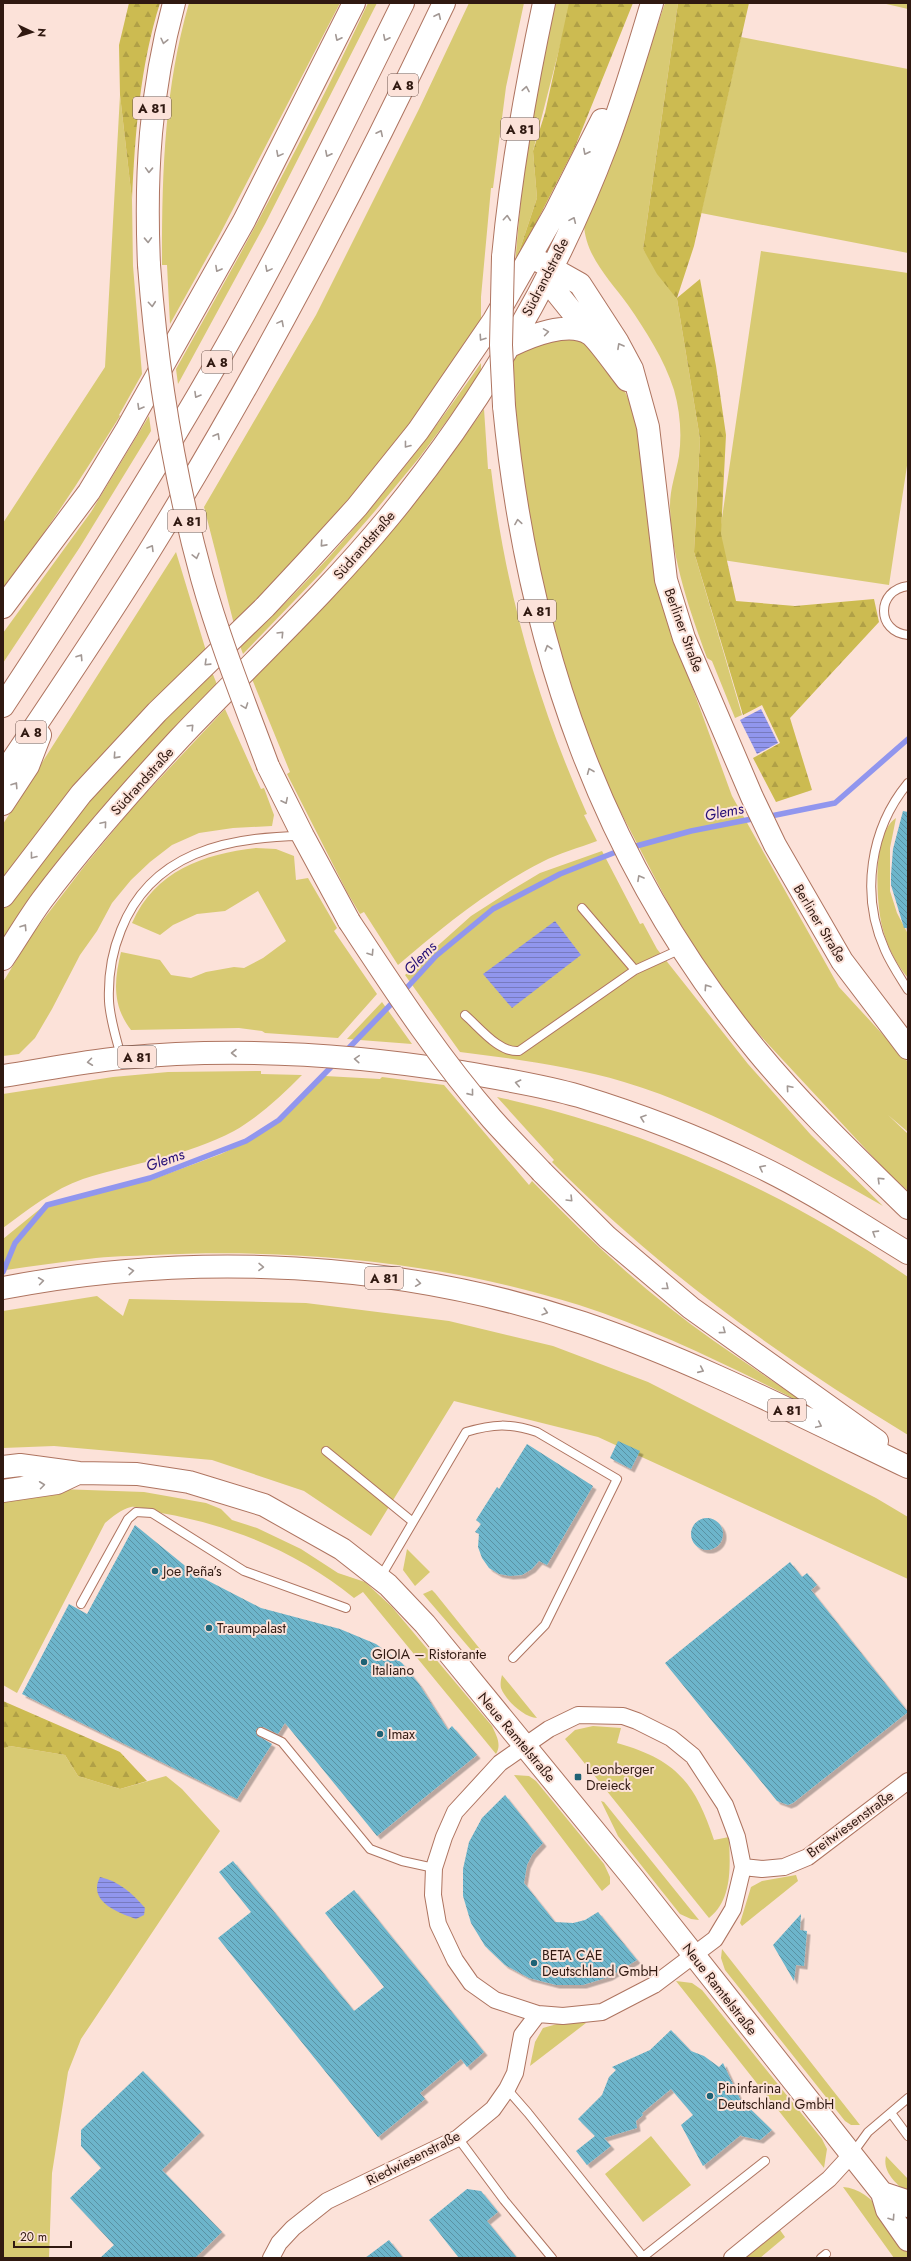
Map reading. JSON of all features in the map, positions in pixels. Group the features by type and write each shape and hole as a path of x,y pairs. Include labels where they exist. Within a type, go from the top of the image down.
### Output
{"main road":[{"name":"A 81","path":"174,3 158,71 152,114 147,215 149,265 161,380 186,515 202,579 225,649 268,766 302,836 349,921 411,1013 492,1119 542,1172 608,1237 692,1308 908,1465"},
{"path":"3,606 89,492 127,429 244,221 354,3"},
{"name":"A 8","path":"3,706 105,550 236,328 329,153 403,3"},
{"name":"A 8","path":"3,774 150,549 269,346 363,168 444,3"},
{"name":"A 81","path":"544,3 518,139 509,199 504,257 501,345 504,406 510,468 520,531 537,613 567,714 605,807 628,856 659,912 682,948"},
{"name":"Südrandstraße","path":"3,959 41,902 106,821 178,741 328,585 389,517 446,442 510,346 552,268 606,145 629,80 631,68 652,3"},
{"name":"Südrandstraße","path":"3,896 81,794 156,712 265,607 357,507 386,473 458,374 494,320 554,213 624,77 631,68"},
{"name":"Berliner Straße","path":"530,256 580,284 617,341 632,369 648,426 667,583 684,638 752,797 775,846 842,961 908,1048"},
{"path":"552,268 557,293 639,394"},
{"path":"510,346 543,331 576,329 590,334"},
{"path":"3,804 28,766 59,690"},
{"path":"682,948 721,1005 756,1051 805,1107 908,1208"},
{"name":"A 81","path":"3,1076 121,1058 217,1053 273,1053 396,1062 495,1078 577,1096 670,1127 753,1163 806,1190 908,1254"},
{"name":"A 81","path":"3,1288 92,1274 186,1267 273,1267 382,1278 432,1285 484,1296 583,1323 665,1354 908,1465"},
{"name":"Neue Ramtelstraße","path":"3,1467 20,1465 79,1473 137,1474 181,1481 264,1505 342,1549 380,1579 410,1607 694,1955 882,2193 887,2210 908,2240"},
{"name":"Neue Ramtelstraße","path":"3,1490 57,1483 79,1473"},
{"path":"882,2193 903,2200 908,2206"}],"street":[{"path":"578,1715 623,1716 637,1721 671,1738 693,1756 725,1805 737,1837 743,1867 733,1909 715,1939 654,1985 602,2012 563,2016 538,2014 495,2000 471,1983 455,1960 438,1924 433,1895 434,1868 444,1837 455,1812 500,1763 549,1729 578,1715"},
{"name":"Breitwiesenstraße","path":"743,1867 784,1867 808,1857 908,1781"},
{"name":"Riedwiesenstraße","path":"271,2258 279,2243 293,2228 327,2201 458,2138 493,2109 507,2089 515,2073 522,2035 538,2014"},
{"path":"732,2258 829,2179 851,2155"}],"lane":[{"path":"908,586 893,591 887,597 884,613 891,628 898,633 908,635"},
{"path":"908,783 887,812 880,831 872,872 872,898 875,921 885,951 908,990"},
{"path":"121,1058 109,1002 112,960 127,915 140,894 162,872 204,849 244,840 302,836"},
{"path":"582,908 635,970"},
{"path":"465,1015 503,1048 510,1052 519,1051 635,970 682,948"},
{"path":"380,1579 466,1432 502,1424 537,1432 617,1479 545,1625 513,1658"},
{"path":"326,1451 413,1522"},
{"path":"81,1604 128,1519 136,1512 144,1511 164,1519 244,1571 346,1608"},
{"path":"261,1732 282,1742 370,1848 402,1861 434,1868"},
{"path":"507,2089 528,2113 643,2257 765,2161"},
{"path":"851,2155 868,2132 908,2098"},
{"path":"891,2113 908,2136"},
{"path":"458,2138 504,2200 552,2258"}],"shaded area":[{"path":"189,3 340,3 219,236 170,324 167,265 162,265 164,165 169,100 174,68"},
{"path":"368,3 377,3 265,224 178,384 176,369 276,188 346,50"},
{"path":"469,3 524,3 506,87 493,188 491,188 481,297 481,319 445,379 352,499 235,628 204,507 316,315 419,109"},
{"path":"552,3 571,3 533,151 537,198 515,264 528,119"},
{"path":"665,3 678,3 643,249 677,299 700,439 694,552 742,715 735,718 712,661 707,658 682,584 674,545 671,526 670,499 679,456 680,431 678,406 674,390 660,356 648,335 628,305 606,277 594,257 585,236 584,224 636,89"},
{"path":"882,3 908,3 908,9"},
{"path":"741,37 908,69 908,253 701,213"},
{"path":"120,95 132,200 133,266 142,374 119,415 120,416 92,460 49,526 3,590 3,523 105,367"},
{"path":"761,251 908,273 908,459 889,585 716,559"},
{"path":"566,336 584,341 618,377 634,411 679,651 732,796 839,987 908,1062 908,1132 888,1115 908,1134 908,1191 887,1172 744,1018 718,986 669,905 616,803 614,803 570,691 528,532 511,396 515,393 513,354"},
{"path":"481,363 481,375 419,458 321,573 243,654 239,643 286,602 349,534 408,462"},
{"path":"484,409 488,469 491,469 505,558 526,646 553,731 587,814 584,815 597,841 549,859 504,884 467,909 398,965 364,912 360,914 347,892 287,774 290,772 252,679 399,522 439,472"},
{"path":"149,416 151,431 80,547 3,663 3,633 91,512"},
{"path":"176,552 207,654 3,888 3,824"},
{"path":"210,667 218,687 3,940 3,908 16,888 88,797"},
{"path":"225,709 261,789 264,788 274,815 272,826 233,828 199,833 172,845 150,862 131,880 112,903 97,931 80,955 35,1038 19,1054 3,1056 3,982 33,933 86,864 133,807"},
{"path":"896,818 890,848 890,891 897,913 908,934 908,978 896,960 886,940 878,901 877,885 879,853 888,826"},
{"path":"256,848 276,849 294,856 296,880 308,878 337,928 334,931 377,994 338,1038 265,1033 262,1031 239,1028 131,1030 120,1011 116,992 117,973 121,952 160,960 171,975 191,978 206,972 234,967 244,968 263,958 286,941 258,891 225,911 197,914 173,925 160,935 132,923 142,905 154,890 167,878 183,868 218,855"},
{"path":"602,851 640,924 643,923 657,949 748,1064 811,1135 883,1206 789,1153 724,1121 658,1093 604,1076 563,1067 460,1052 405,975 471,916 510,891 540,873"},
{"path":"382,1002 412,1044 347,1039"},
{"path":"261,1071 261,1074 302,1075 261,1112 234,1131 198,1147 102,1173 72,1183 41,1200 3,1228 3,1094 113,1077 168,1072"},
{"path":"325,1076 380,1079 382,1077 444,1085 529,1185 532,1181 619,1266 666,1305 736,1357 804,1402 802,1403 664,1337 608,1315 527,1290 422,1268 315,1256 207,1253 104,1257 6,1270 17,1242 48,1206 151,1180 221,1154 254,1138 280,1121"},
{"path":"497,1097 552,1110 606,1127 660,1145 712,1167 812,1217 861,1246 908,1277 908,1435 767,1343 677,1275 634,1239 552,1162 554,1160"},
{"path":"46,1204 13,1242 3,1267 3,1239"},
{"path":"97,1296 123,1316 129,1299 306,1303 449,1321 553,1346 648,1382 876,1498 908,1517 908,1579 598,1437 454,1401 371,1536 304,1491 212,1460 54,1446 3,1448 3,1311"},
{"path":"59,1489 144,1492 206,1503 221,1509 232,1520 257,1528 301,1549 338,1573 365,1582 392,1607 492,1726 497,1736 498,1743 498,1750 496,1754 363,1592 354,1598 333,1582 287,1554 238,1533 187,1518 138,1507 131,1507 124,1510 105,1523 17,1693 3,1685 3,1499"},
{"path":"407,1549 430,1572 415,1586 403,1570"},
{"path":"432,1590 488,1659 478,1658 423,1594"},
{"path":"502,1675 537,1718 527,1715 511,1703 501,1688"},
{"path":"593,1726 621,1728 617,1743 655,1757 669,1766 681,1776 691,1789 707,1820 714,1840 729,1837 730,1859 726,1892 717,1910 709,1918 565,1739 575,1730"},
{"path":"10,1746 65,1755 78,1776 120,1789 166,1776 182,1789 220,1831 81,2039 68,2072 52,2173 49,2258 3,2258 3,1749"},
{"path":"514,1775 529,1776 536,1781 604,1864 610,1877 610,1884 602,1891"},
{"path":"601,1801 604,1802 699,1920 691,1919 680,1914 618,1836"},
{"path":"796,1875 798,1881 742,1926 740,1923 751,1887 762,1881"},
{"path":"722,1949 860,2125 851,2125 845,2121 725,1970 721,1958"},
{"path":"676,1981 692,1983 702,1990 822,2139 827,2149 824,2168"},
{"path":"564,2022 586,2023 530,2066 535,2042 543,2028"},
{"path":"651,2136 691,2185 643,2222 605,2174"},
{"path":"886,2156 908,2179 908,2195 888,2173 885,2162"},
{"path":"843,2187 854,2189 874,2202 896,2232 908,2253 908,2258 894,2258"},
{"path":"780,2230 785,2237 760,2258 745,2258"}],"green space":[{"path":"129,3 160,3 153,27 143,76 137,125 132,200 120,95 119,45"},
{"path":"569,3 633,3 575,147 515,264 537,198 533,151 545,113"},
{"path":"678,3 749,3 694,246 677,298 700,279 716,366 726,435 721,534 736,601 795,606 874,599 879,622 790,718 812,790 776,802 753,758 780,743 762,705 743,715 694,552 700,439 677,299 657,274 643,249"},
{"path":"3,1701 120,1752 147,1781 120,1789 78,1776 65,1755 10,1746 3,1749"}],"water":[{"path":"761,709 778,743 757,754 740,720"},
{"path":"555,921 581,955 512,1008 483,974"},
{"path":"100,1877 119,1885 136,1898 145,1908 144,1915 136,1919 114,1910 101,1900 97,1886"}],"building":[{"path":"903,811 908,812 908,928 904,928 891,885 893,849"},
{"path":"618,1441 640,1451 631,1469 610,1458"},
{"path":"527,1444 593,1486 547,1565 539,1561 532,1569 522,1575 510,1576 499,1574 489,1568 482,1558 478,1547 479,1534 475,1532 481,1524 476,1520 497,1487 499,1489"},
{"path":"707,1518 718,1523 723,1534 718,1545 707,1550 696,1545 691,1534 696,1523"},
{"path":"135,1525 195,1574 261,1608 340,1629 376,1644 402,1663 419,1684 448,1730 452,1726 477,1755 377,1836 285,1723 278,1734 263,1727 256,1729 257,1735 272,1744 237,1799 22,1694 69,1604 87,1614"},
{"path":"790,1562 802,1577 807,1573 817,1585 811,1590 908,1712 793,1803 788,1805 777,1801 665,1663"},
{"path":"505,1795 543,1843 532,1855 527,1865 524,1883 555,1922 573,1923 585,1920 598,1912 637,1960 609,1977 583,1985 556,1985 529,1978 505,1965 485,1946 471,1923 463,1896 463,1869 469,1842 482,1818"},
{"path":"233,1861 354,2011 384,1987 325,1913 354,1890 484,2052 467,2067 461,2059 420,2093 425,2099 378,2137 218,1938 251,1912 219,1872"},
{"path":"801,1914 800,1930 807,1931 804,1966 796,1965 794,1981 773,1945"},
{"path":"671,2030 691,2051 704,2056 719,2067 723,2063 740,2099 772,2130 760,2140 741,2136 742,2134 703,2166 681,2125 693,2115 671,2089 642,2113 643,2115 636,2121 637,2128 604,2138 611,2146 587,2165 576,2151 595,2136 578,2119 602,2095 609,2077 616,2070 612,2067 650,2050"},
{"path":"143,2071 201,2132 162,2170 222,2232 195,2258 100,2258 114,2245 70,2198 101,2168 81,2146 81,2130"},
{"path":"467,2189 481,2191 498,2212 487,2221 517,2258 459,2258 429,2220"},
{"path":"389,2240 403,2258 365,2258"}],"waterway":[{"name":"Glems","path":"766,817 835,803 908,739"},
{"name":"Glems","path":"629,848 691,831 757,818"},
{"name":"Glems","path":"402,993 436,956 493,909 560,874 621,850"},
{"name":"Glems","path":"345,1052 396,999"},
{"name":"Glems","path":"3,1272 15,1243 47,1205 150,1178 246,1141 279,1120 335,1063"}],"place":[{"name":"Joe Peña’s","path":"155,1571"},
{"name":"Traumpalast","path":"209,1628"},
{"name":"GIOIA – Ristorante Italiano","path":"364,1662"},
{"name":"Imax","path":"380,1734"},
{"name":"Leonberger Dreieck","path":"578,1777"},
{"name":"BETA CAE Deutschland GmbH","path":"534,1963"},
{"name":"Pininfarina Deutschland GmbH","path":"710,2096"}]}
